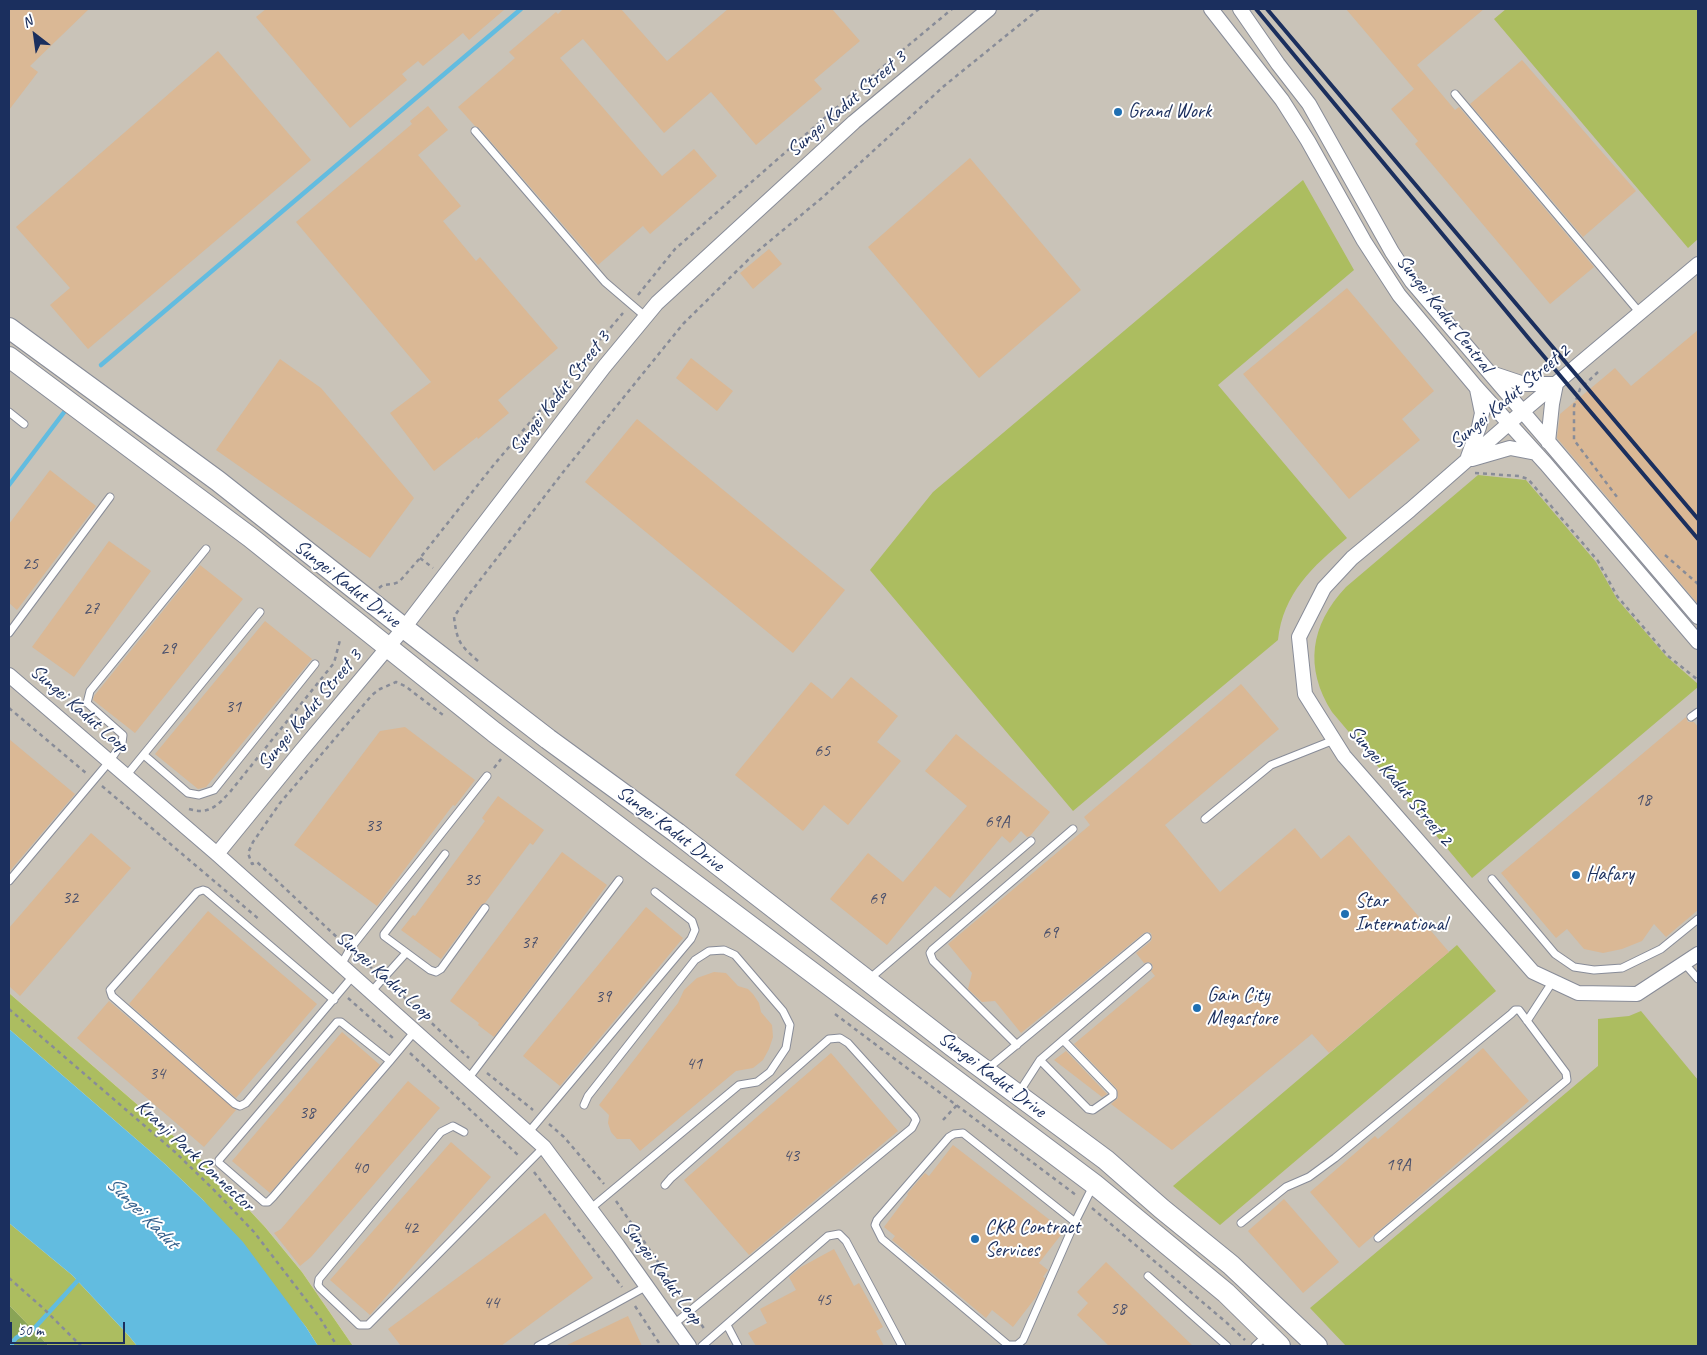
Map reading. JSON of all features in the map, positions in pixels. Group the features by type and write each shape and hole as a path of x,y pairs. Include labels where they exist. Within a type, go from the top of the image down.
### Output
{"main road":[{"name":"Sungei Kadut Drive","path":"9,328 218,481 404,628 986,1071 1106,1160 1162,1209 1231,1265 1317,1346"},
{"name":"Sungei Kadut Drive","path":"9,358 250,537 502,737 1094,1184 1226,1293 1267,1342"}],"street":[{"name":"Sungei Kadut Street 3","path":"217,854 300,751 389,647 604,367 657,303 854,122 990,9"},
{"name":"Sungei Kadut Central","path":"1211,9 1282,100 1308,141 1364,241 1399,295 1476,387 1536,453 1698,642"},
{"name":"Sungei Kadut Central","path":"1240,9 1278,64 1309,104 1402,267 1522,412 1698,617"},
{"name":"Sungei Kadut Street 2","path":"1698,264 1508,423 1352,558 1324,588 1299,637 1304,694 1344,756 1533,972 1578,993 1637,994 1698,954"},
{"path":"1490,372 1524,384 1556,384 1548,442"},
{"path":"1466,461 1479,427 1482,413 1476,387"},
{"path":"1466,461 1510,448 1536,453"},
{"name":"Sungei Kadut Loop","path":"9,675 217,854 544,1147 689,1346"}],"lane":[{"path":"1455,94 1640,313"},
{"path":"475,131 605,282 646,317"},
{"path":"9,412 24,424"},
{"path":"9,634 110,497"},
{"path":"9,881 109,762 122,743 123,735 87,703 90,691 206,549"},
{"path":"126,776 260,612"},
{"path":"144,755 188,793 199,795 214,790 315,664"},
{"path":"1691,717 1698,712"},
{"path":"1205,819 1271,765 1334,740"},
{"path":"341,965 350,949 487,776"},
{"path":"1017,1045 933,961 930,953 1073,829"},
{"path":"868,980 1031,841"},
{"path":"445,854 384,934 386,938 430,970 436,972 485,908"},
{"path":"1492,879 1555,954 1574,967 1594,970 1622,968 1661,949 1698,919"},
{"path":"468,1079 619,880"},
{"path":"334,1000 214,897 203,890 197,892 110,990 112,996 240,1106 246,1103 334,1000 353,976"},
{"path":"528,1133 691,939 695,930 692,921 654,892"},
{"path":"986,1071 1147,937"},
{"path":"584,1105 588,1096 695,960 709,951 724,950 735,955 783,1011 790,1025 786,1048 770,1072 757,1082 739,1085 590,1209"},
{"path":"372,992 406,953"},
{"path":"1685,964 1698,979"},
{"path":"1018,1094 1040,1060 1148,967"},
{"path":"1527,1020 1553,981"},
{"path":"1241,1223 1286,1187 1309,1176 1335,1158 1515,1010 1519,1010 1566,1073 1567,1080 1378,1238"},
{"path":"390,1061 341,1022 337,1022 219,1160 219,1163 264,1202 268,1202 390,1061 415,1031"},
{"path":"665,1185 666,1182 829,1039 840,1038 848,1043 916,1120 912,1128 674,1324"},
{"path":"1040,1060 1088,1109 1093,1110 1113,1096 1113,1092 1063,1040"},
{"path":"464,1132 452,1126 441,1132 319,1279 320,1288 359,1325 368,1325 544,1147"},
{"path":"1075,1222 963,1133 959,1132 950,1137 877,1220 875,1225 882,1239 1008,1345 1012,1346 1023,1340 1075,1222 1094,1184"},
{"path":"702,1346 828,1236 839,1234 846,1241 902,1346"},
{"path":"1148,1276 1227,1346"},
{"path":"538,1346 647,1286"},
{"path":"727,1325 738,1346"}],"path":[{"path":"484,666 457,639 454,618 467,597 564,471 683,324 753,256 823,197 944,86 1039,9"},
{"path":"1598,372 1580,389 1574,406 1574,440 1621,503"},
{"path":"1466,461 1476,474 1519,476 1528,479 1598,561 1616,596 1668,656 1698,680"},
{"path":"1664,553 1698,584"},
{"path":"183,808 198,812 214,808 230,792 334,663 340,640"},
{"path":"9,708 261,921"},
{"path":"494,768 501,759"},
{"path":"341,991 528,1164 629,1296 661,1346"},
{"name":"Kranji Park Connector","path":"9,1009 175,1152 213,1189 254,1232 320,1318 337,1346"},
{"path":"942,1120 970,1090"},
{"path":"9,1278 81,1346"}],"shaded area":[{"path":"9,9 1698,9 1698,1346 353,1346 302,1272 265,1227 208,1166 9,993"}],"green space":[{"path":"1506,9 1698,9 1698,239 1688,248 1494,19"},
{"path":"1303,180 1354,270 1218,385 1347,538 1312,570 1293,594 1281,623 1278,640 1073,811 870,570 933,492"},
{"path":"1478,475 1526,480 1596,562 1617,599 1666,656 1698,684 1698,687 1472,878 1332,712 1323,696 1317,679 1315,647 1318,632 1325,616 1334,601 1346,587"},
{"path":"1457,945 1496,991 1220,1225 1173,1186"},
{"path":"9,993 208,1166 265,1227 302,1272 353,1346 318,1346 306,1327 203,1200 165,1164 9,1029"},
{"path":"1641,1011 1698,1080 1698,1346 1346,1346 1310,1308 1598,1066 1598,1019 1629,1016"},
{"path":"9,1223 72,1275 137,1346 49,1346 9,1305"},
{"path":"9,1305 49,1346 9,1346"}],"water":[{"name":"Sungei Kadut","path":"9,1029 165,1164 203,1200 243,1242 318,1346 137,1346 72,1275 9,1223"}],"building":[{"path":"9,9 89,9 30,66 38,72 9,110"},
{"path":"266,9 505,9 469,40 463,33 423,66 418,61 402,74 407,80 350,128 256,17"},
{"path":"563,9 621,9 667,61 728,9 832,9 860,41 814,80 822,89 756,145 711,92 664,133 583,39 560,58 662,176 694,149 717,176 650,234 643,226 598,265 479,128 458,107 515,58 509,52 556,12 558,14"},
{"path":"1346,9 1484,9 1417,65 1455,110 1459,107 1594,267 1550,304 1415,144 1418,141 1391,109 1414,89"},
{"path":"218,51 311,160 88,349 50,305 70,288 16,227"},
{"path":"1522,60 1636,191 1583,237 1470,104"},
{"path":"428,106 448,130 418,155 461,206 443,221 476,261 480,257 558,348 498,400 509,413 478,439 477,437 434,471 390,413 431,382 296,222 412,124 410,121"},
{"path":"970,158 1081,290 979,378 868,247"},
{"path":"769,249 782,264 753,289 740,273"},
{"path":"1347,288 1434,391 1402,419 1420,440 1349,499 1243,374"},
{"path":"1698,330 1698,604 1557,438 1560,414 1615,368 1631,386"},
{"path":"691,358 733,391 717,411 676,378"},
{"path":"280,359 321,388 414,498 370,558 216,450"},
{"path":"637,419 845,590 793,653 585,482"},
{"path":"50,470 96,506 17,610 9,603 9,524"},
{"path":"109,541 151,571 74,677 32,647"},
{"path":"200,565 243,599 135,733 93,700 94,696"},
{"path":"265,621 312,659 206,787 198,789 155,754"},
{"path":"851,677 898,716 877,742 901,761 848,825 824,805 803,831 735,775 811,682 832,699"},
{"path":"1241,684 1279,729 1165,825 1220,892 1295,828 1321,859 1349,835 1449,952 1329,1053 1312,1034 1172,1150 1111,1104 1118,1098 1117,1089 1074,1044 1155,976 1151,971 1153,968 1152,964 1149,962 1144,963 1136,953 1151,941 1151,933 1144,933 1021,1033 995,1001 982,1002 968,989 972,973 948,944 1090,825 1084,817"},
{"path":"1686,717 1688,722 1694,722 1698,727 1698,910 1666,937 1654,924 1642,941 1622,949 1603,953 1584,949 1567,929 1556,938 1501,873"},
{"path":"405,727 475,780 455,806 453,805 377,906 294,845 380,731"},
{"path":"956,734 1050,812 1030,836 1027,837 1021,831 1010,843 1002,836 950,898 935,886 887,945 830,899 868,853 903,882 967,806 925,771"},
{"path":"9,739 75,794 9,872"},
{"path":"498,796 544,830 533,845 530,843 441,959 401,930 413,915 415,916 485,821 482,818"},
{"path":"91,833 131,868 20,996 9,986 9,928"},
{"path":"562,852 607,885 494,1037 450,1001"},
{"path":"646,907 683,938 560,1086 523,1056"},
{"path":"208,911 317,1004 236,1098 129,1004"},
{"path":"714,972 726,973 738,986 748,989 753,994 759,1003 761,1012 772,1025 773,1037 769,1049 763,1060 753,1068 736,1071 640,1151 630,1139 617,1139 611,1132 608,1123 609,1115 599,1105 678,1003 684,990 697,978"},
{"path":"109,1001 236,1110 204,1147 77,1038"},
{"path":"342,1032 380,1065 270,1193 232,1161"},
{"path":"1483,1048 1529,1101 1359,1248 1310,1192 1375,1136 1378,1139"},
{"path":"1066,1051 1107,1094 1102,1097 1054,1060"},
{"path":"831,1053 898,1131 749,1255 684,1180"},
{"path":"408,1081 440,1108 311,1257 300,1266 274,1233 281,1229"},
{"path":"451,1142 491,1177 370,1315 330,1280"},
{"name":"CKR Contract Services","path":"953,1145 1064,1231 1039,1263 1048,1270 1043,1277 1045,1278 1036,1297 1013,1327 992,1310 986,1318 892,1240 895,1236 884,1227 907,1194 925,1173 929,1176"},
{"path":"1284,1199 1339,1262 1303,1293 1248,1231"},
{"path":"545,1213 593,1278 501,1346 401,1346 388,1329"},
{"path":"834,1249 854,1286 859,1283 883,1327 876,1331 884,1346 756,1346 748,1333 767,1323 760,1309 796,1290 789,1277 801,1267"},
{"path":"1106,1262 1193,1346 1109,1346 1077,1315 1088,1303 1077,1292"},
{"path":"628,1316 642,1346 565,1346"}],"waterway":[{"path":"101,365 521,9"},
{"path":"9,485 65,411"},
{"path":"11,1346 18,1336 30,1333 81,1277"}],"railway":[{"path":"1256,9 1530,340 1698,539"},
{"path":"1267,9 1698,519"}],"place":[{"name":"Grand Work","path":"1118,112"},
{"name":"Hafary","path":"1576,875"},
{"name":"Star International","path":"1345,914"},
{"name":"Gain City Megastore","path":"1197,1008"},
{"name":"CKR Contract Services","path":"975,1239"}]}
